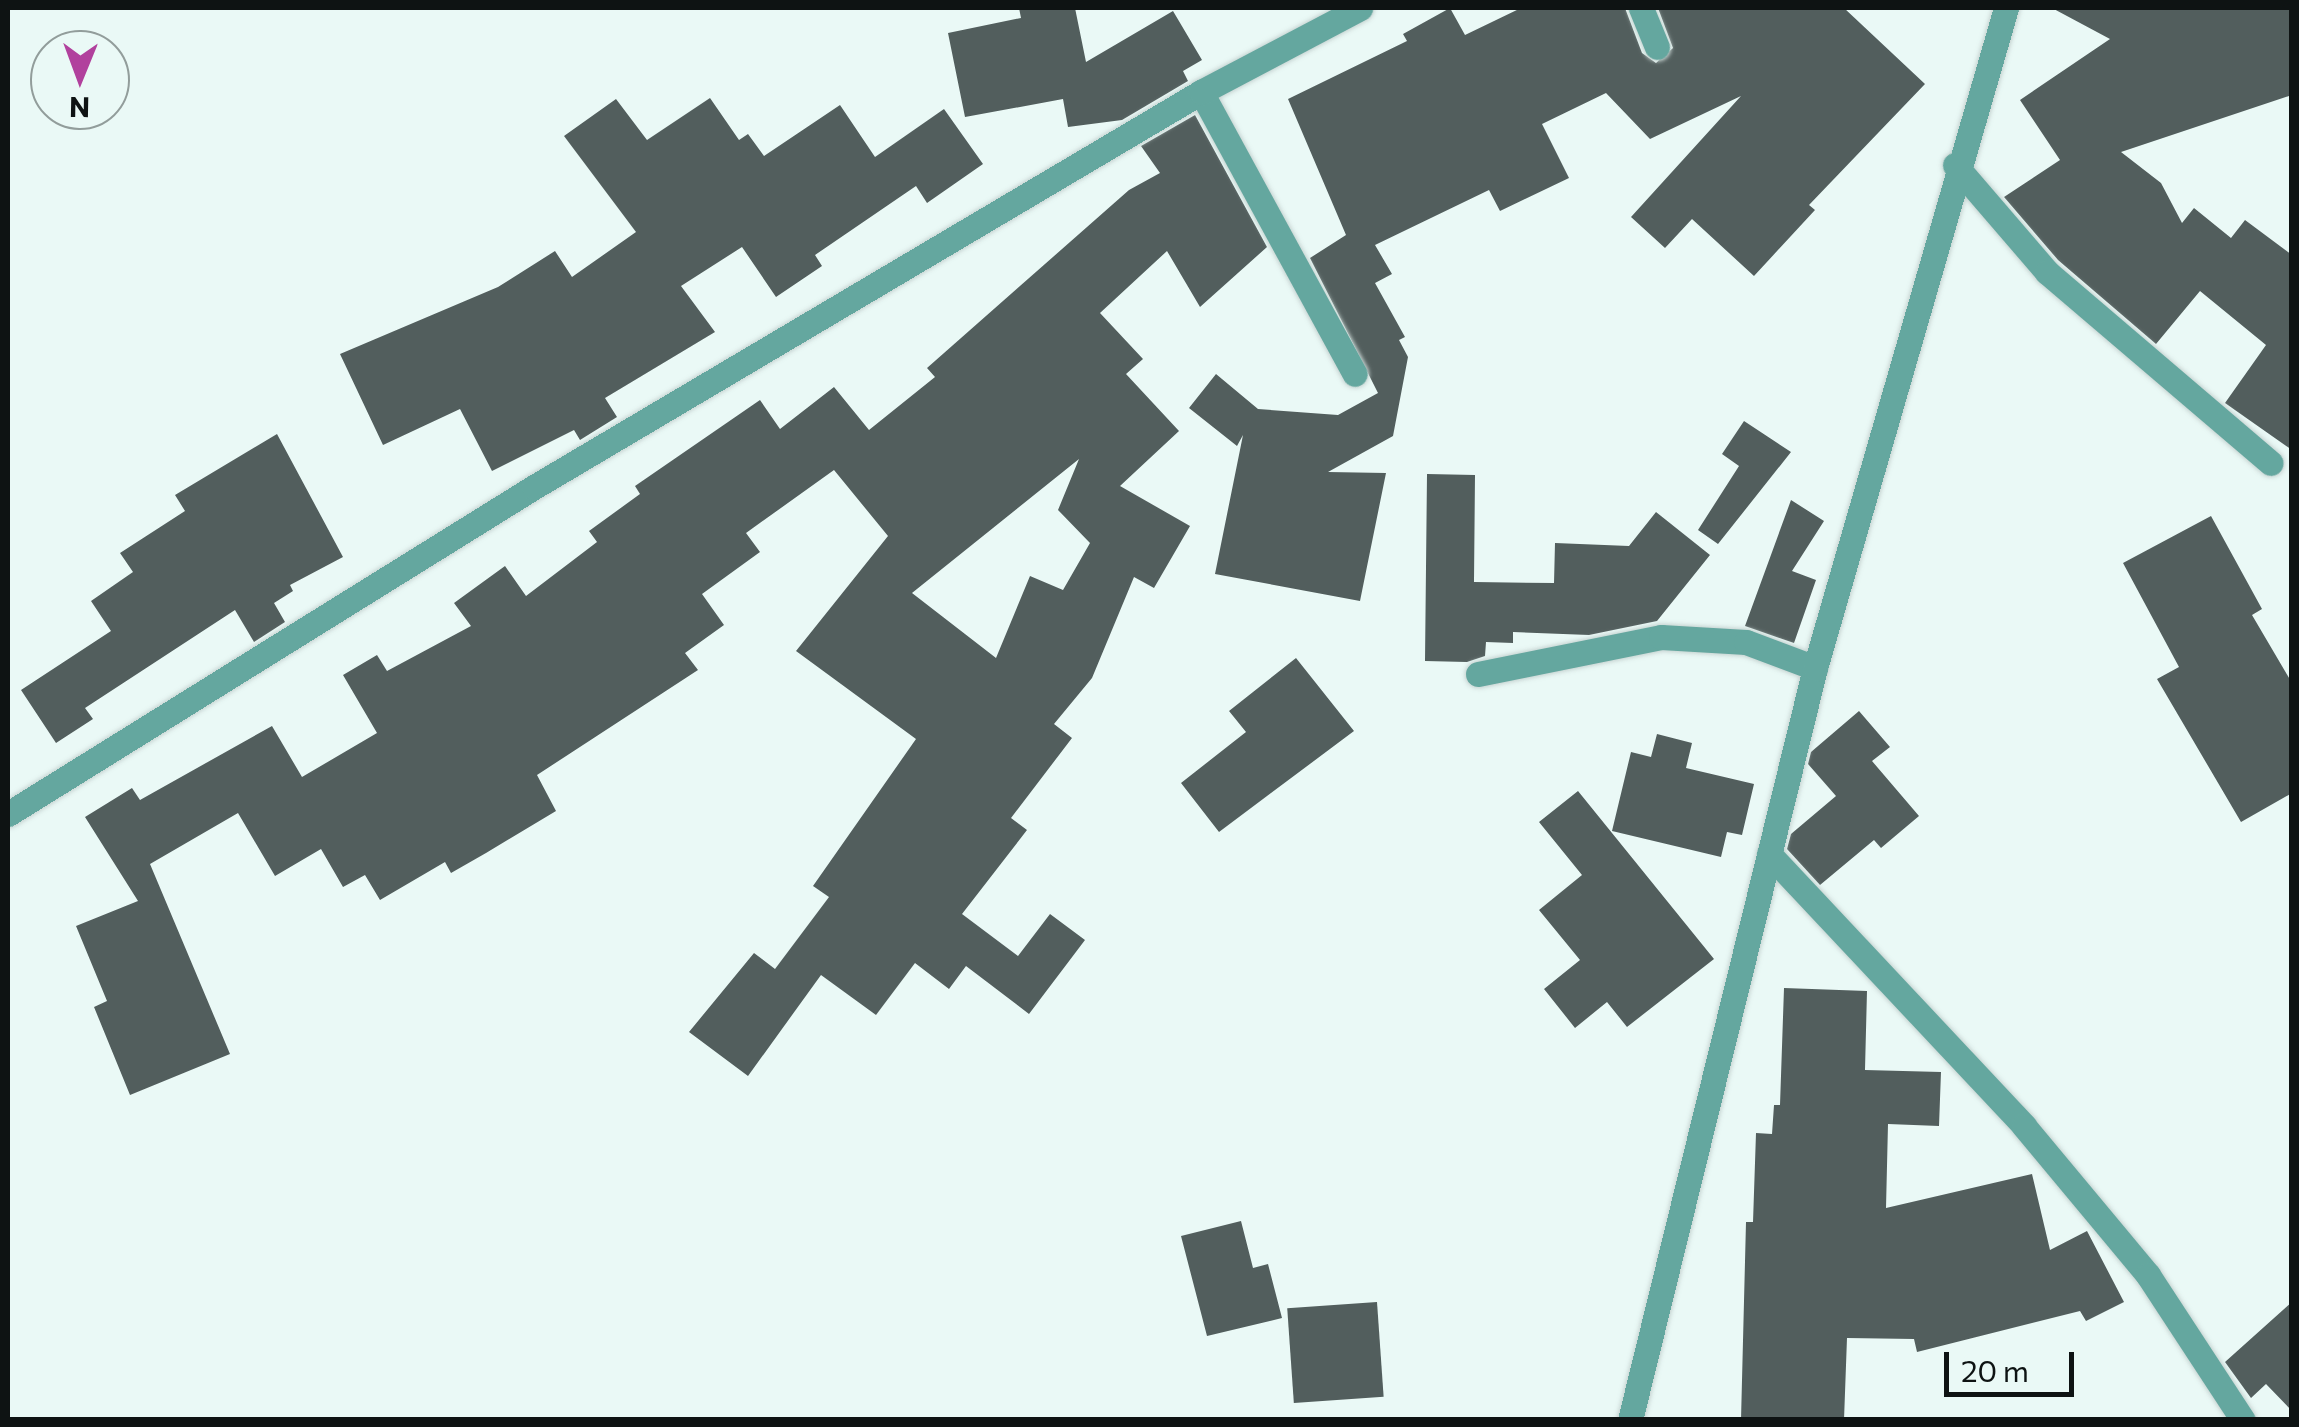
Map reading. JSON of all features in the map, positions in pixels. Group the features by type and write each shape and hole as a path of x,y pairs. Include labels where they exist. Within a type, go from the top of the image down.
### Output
{"street":[{"path":"8,814 534,488 1332,14 1360,8"},
{"path":"1640,8 1658,46"},
{"path":"1630,1420 1814,668 1955,165 2006,8"},
{"path":"1201,92 1355,374"},
{"path":"1955,165 2047,272 2271,463"},
{"path":"1478,674 1662,638 1746,642 1814,668"},
{"path":"1770,854 2024,1126 2148,1276 2243,1420"}],"building":[{"path":"1019,8 1075,8 1086,62 1173,11 1202,60 1183,71 1188,81 1122,120 1068,127 1063,99 965,117 948,33 1021,18"},
{"path":"1450,8 1465,35 1521,8 1625,8 1642,53 1656,63 1673,48 1658,8 1844,8 1925,84 1809,205 1815,210 1754,276 1692,219 1665,248 1631,217 1741,96 1650,139 1606,93 1542,124 1569,178 1500,211 1489,190 1375,245 1392,274 1375,283 1405,337 1399,340 1408,357 1393,436 1328,472 1386,473 1360,601 1215,574 1243,435 1237,446 1189,408 1216,374 1258,409 1338,415 1378,393 1310,258 1346,235 1288,99 1407,41 1403,34"},
{"path":"2052,8 2292,8 2292,95 2121,152 2161,183 2182,223 2194,208 2231,238 2245,220 2292,255 2292,450 2225,403 2266,345 2200,291 2156,344 2058,260 2004,197 2060,160 2020,100 2110,39"},
{"path":"710,98 739,140 748,134 764,156 840,105 875,157 944,109 983,164 927,203 916,186 815,255 822,266 776,297 742,247 681,286 715,332 605,398 617,417 580,440 574,430 492,471 460,409 383,445 340,354 498,287 555,251 572,277 636,232 564,136 616,99 647,140"},
{"path":"1195,115 1267,247 1200,307 1167,251 1100,313 1143,359 1126,374 1179,431 1120,486 1190,526 1154,588 1134,577 1092,678 1054,724 1072,738 1011,818 1027,830 962,914 1018,956 1050,914 1085,940 1029,1014 966,966 949,989 915,963 876,1015 821,975 748,1076 689,1032 754,953 775,969 829,897 813,886 916,739 796,651 888,536 834,470 746,533 760,552 702,594 724,625 685,653 698,670 537,775 556,811 486,853 451,873 445,862 380,900 365,875 343,887 321,849 275,876 238,813 150,864 230,1054 130,1095 94,1007 107,1001 76,926 138,901 85,817 132,788 140,800 272,726 302,777 377,733 343,675 377,655 387,671 471,626 454,603 505,566 526,596 597,542 589,531 640,494 635,486 760,400 780,429 834,387 869,430 935,377 927,368 1129,190 1160,173 1141,146","holes":["1079,459 1058,510 1090,543 1063,590 1030,576 996,658 912,593"]},
{"path":"1744,421 1791,452 1718,544 1698,530 1739,466 1722,454"},
{"path":"277,434 343,557 290,585 293,591 274,603 285,622 254,642 235,610 85,708 93,719 56,743 21,690 111,631 91,601 133,572 120,553 185,511 175,495"},
{"path":"1427,474 1475,475 1474,582 1554,583 1555,543 1629,546 1656,512 1710,555 1657,621 1589,635 1513,632 1513,643 1486,642 1485,656 1467,662 1425,661"},
{"path":"1791,500 1824,521 1792,571 1816,580 1794,643 1745,626"},
{"path":"2211,516 2262,609 2252,615 2292,683 2292,793 2241,822 2157,679 2179,667 2123,563"},
{"path":"1296,658 1354,731 1219,832 1181,783 1246,732 1229,711"},
{"path":"1859,711 1890,747 1872,761 1919,816 1881,848 1874,840 1820,885 1787,849 1791,834 1836,796 1808,764 1811,752"},
{"path":"1657,734 1692,743 1686,768 1754,784 1742,835 1727,832 1721,857 1612,831 1631,752 1651,757"},
{"path":"1578,791 1714,959 1627,1027 1607,1002 1575,1028 1544,989 1580,960 1539,910 1582,875 1539,822"},
{"path":"1784,988 1867,991 1865,1070 1941,1072 1939,1126 1888,1124 1886,1208 2032,1174 2050,1250 2087,1231 2124,1302 2086,1321 2080,1311 1917,1352 1914,1339 1847,1338 1844,1420 1741,1420 1746,1222 1753,1222 1756,1133 1772,1134 1774,1105 1780,1105"},
{"path":"1241,1221 1253,1268 1268,1264 1282,1318 1207,1336 1181,1236"},
{"path":"1377,1302 1384,1397 1294,1403 1287,1308"},
{"path":"2292,1302 2292,1411 2266,1384 2251,1398 2225,1362"}]}
